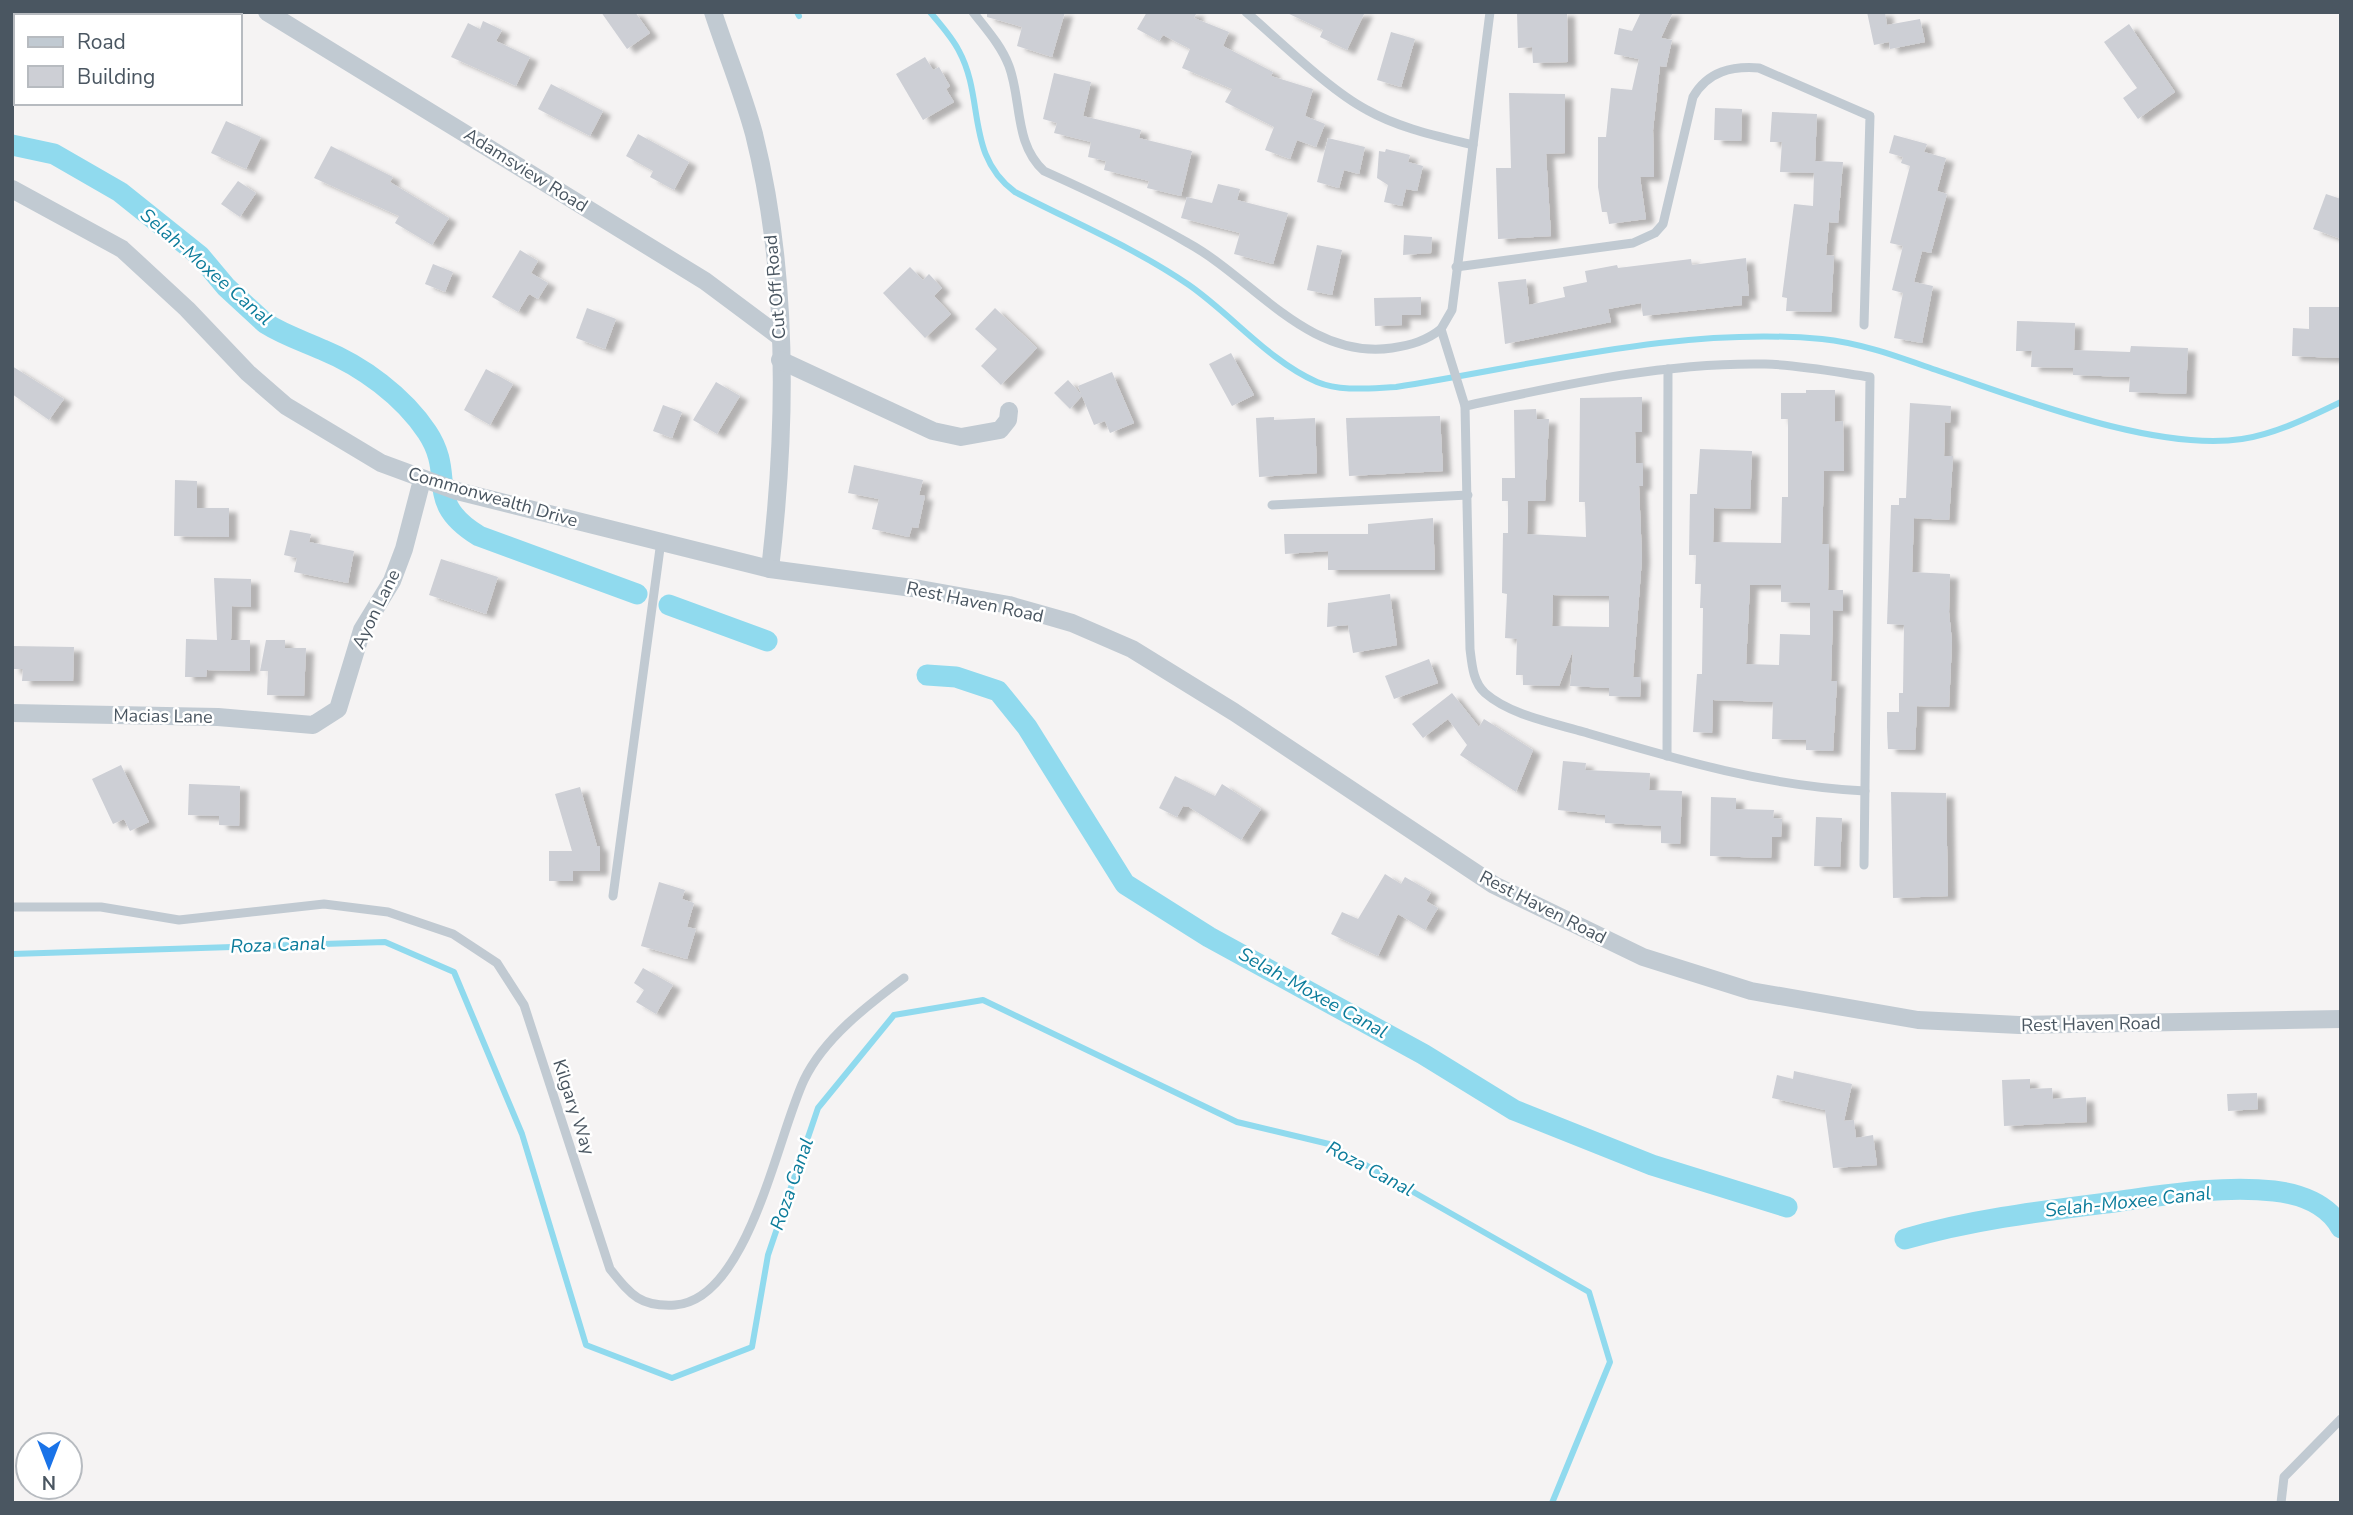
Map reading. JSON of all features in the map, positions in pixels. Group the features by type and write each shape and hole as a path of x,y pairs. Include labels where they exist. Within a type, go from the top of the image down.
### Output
{"street":[{"name":"Adamsview Road","path":"267,12 705,281 780,337"},
{"name":"Cut Off Road","path":"713,12 753,132 774,256 780,337 779,493 770,569"},
{"name":"Commonwealth Drive","path":"12,189 68,217 130,255 187,309 248,373 286,406 381,463 457,491 770,569"},
{"path":"780,360 933,430 961,437 1000,430 1008,420 1009,411"},
{"name":"Ayon Lane","path":"313,726 338,709 362,630 392,581 428,482"},
{"name":"Rest Haven Road","path":"770,569 920,589 1009,605 1072,623 1132,649 1223,705 1494,885 1643,957 1751,990 1849,1010 1943,1022 2019,1025 2341,1018"},
{"name":"Macias Lane","path":"12,713 218,718 313,726"}],"lane":[{"path":"973,12 1001,49 1010,67 1028,151 1044,171 1191,244 1292,319 1337,345 1379,350 1421,342 1441,329 1452,310 1490,12"},
{"path":"1246,12 1346,97 1366,110 1423,133 1473,145"},
{"path":"1456,267 1633,243 1655,233 1663,224 1693,97 1699,86 1723,70 1759,68 1870,116 1864,326"},
{"path":"1441,329 1465,406 1470,649 1478,684 1497,701 1535,717 1667,756 1765,781 1865,791"},
{"path":"1465,406 1668,369 1767,364 1871,377 1864,864"},
{"path":"1667,756 1668,369"},
{"path":"1272,505 1468,495"},
{"path":"613,896 661,541"},
{"name":"Kilgary Way","path":"12,906 101,906 178,920 324,904 388,912 453,934 497,963 524,1005 610,1269 629,1292 652,1307 684,1305 708,1295 737,1259 805,1078 844,1026 904,978"},
{"path":"2281,1503 2284,1477 2341,1419"}],"building":[{"path":"601,12 635,12 650,33 627,49"},
{"path":"987,12 1065,12 1052,57 1017,46 1022,27 987,17"},
{"path":"1147,12 1197,12 1194,18 1229,32 1223,46 1273,72 1271,76 1313,89 1305,116 1325,124 1316,147 1297,140 1290,159 1265,150 1274,127 1225,102 1232,89 1182,68 1190,49 1163,35 1159,41 1137,29"},
{"path":"1285,12 1365,12 1347,50 1320,37 1323,30"},
{"path":"1517,12 1567,12 1568,62 1533,63 1532,47 1518,48"},
{"path":"1641,12 1673,12 1661,38 1672,40 1666,67 1660,66 1653,130 1654,177 1640,177 1646,219 1609,224 1607,212 1602,212 1598,187 1598,137 1606,137 1611,88 1632,90 1639,59 1614,54 1619,28 1632,31"},
{"path":"1867,12 1885,12 1887,25 1920,19 1925,42 1890,49 1889,42 1874,45"},
{"path":"483,21 502,30 496,41 530,57 516,86 451,57 468,23 480,29"},
{"path":"2129,24 2175,92 2138,119 2123,98 2137,88 2104,42"},
{"path":"1391,32 1415,39 1401,87 1377,80"},
{"path":"925,57 933,70 939,67 950,86 946,89 954,102 923,120 896,74"},
{"path":"1054,73 1091,82 1083,116 1141,130 1139,138 1192,151 1181,196 1147,188 1149,181 1104,170 1106,161 1088,157 1091,142 1054,133 1057,123 1043,119"},
{"path":"551,84 603,111 590,136 538,109"},
{"path":"1509,93 1565,94 1565,153 1546,154 1551,236 1498,239 1496,168 1511,168"},
{"path":"1715,108 1742,109 1741,141 1714,140"},
{"path":"1772,112 1817,114 1815,161 1843,162 1838,223 1829,222 1826,255 1834,256 1831,312 1786,311 1787,298 1782,297 1794,204 1813,206 1814,173 1780,172 1782,142 1770,142"},
{"path":"226,121 261,137 246,169 211,153"},
{"path":"638,134 689,162 674,190 650,177 653,171 626,156"},
{"path":"1894,135 1927,144 1924,152 1946,158 1937,191 1947,194 1931,253 1922,251 1914,282 1933,286 1922,343 1894,338 1903,293 1892,290 1903,246 1890,243 1910,166 1901,163 1903,157 1889,153"},
{"path":"1328,138 1365,147 1359,174 1344,170 1339,188 1317,182"},
{"path":"331,146 393,177 390,182 449,218 432,245 395,223 399,216 314,178"},
{"path":"1386,149 1410,155 1408,162 1423,166 1417,191 1406,189 1402,206 1384,202 1388,185 1377,178 1379,151 1385,152"},
{"path":"238,181 256,193 240,217 221,204"},
{"path":"1218,184 1240,189 1237,200 1288,213 1273,264 1234,254 1240,233 1181,218 1187,197 1212,203"},
{"path":"2326,194 2341,199 2341,239 2313,229"},
{"path":"1404,235 1432,237 1431,253 1403,255"},
{"path":"1317,245 1342,250 1332,295 1307,290"},
{"path":"520,250 538,261 531,273 548,283 538,299 529,294 518,312 492,297"},
{"path":"1746,258 1749,296 1742,296 1742,305 1643,316 1641,303 1608,309 1611,322 1505,344 1498,282 1526,279 1529,305 1565,297 1563,287 1587,282 1585,271 1617,265 1618,268 1691,259 1692,265"},
{"path":"433,264 453,272 445,292 425,284"},
{"path":"910,267 923,280 929,274 942,288 934,296 951,314 925,338 883,293"},
{"path":"1421,297 1421,315 1402,315 1402,325 1375,326 1374,298"},
{"path":"2309,307 2340,307 2339,358 2292,356 2293,328 2309,329"},
{"path":"587,308 616,319 605,349 576,338"},
{"path":"995,308 1037,348 1001,385 981,366 997,349 975,329"},
{"path":"2017,321 2075,323 2074,350 2130,352 2131,346 2188,348 2186,394 2129,392 2130,377 2073,375 2073,368 2031,367 2032,351 2016,351"},
{"path":"1231,353 1254,395 1232,406 1209,364"},
{"path":"12,366 64,399 49,420 12,394"},
{"path":"486,369 513,384 490,425 464,410"},
{"path":"1112,372 1134,423 1110,433 1105,421 1094,425 1082,396 1070,409 1054,393 1068,380 1081,394 1078,386"},
{"path":"716,382 740,396 717,434 693,420"},
{"path":"1806,390 1835,390 1835,422 1843,421 1844,471 1824,471 1822,544 1829,544 1828,590 1843,590 1843,611 1833,610 1831,681 1837,681 1833,751 1806,750 1806,740 1772,739 1773,702 1713,700 1712,733 1693,732 1697,674 1702,674 1703,608 1700,608 1701,584 1695,584 1696,555 1689,555 1690,494 1697,494 1700,449 1752,451 1750,509 1714,508 1713,542 1781,543 1782,497 1788,497 1788,419 1781,419 1781,393 1806,393","holes":["1750,585 1781,585 1781,602 1810,603 1810,635 1780,634 1779,665 1746,664"]},
{"path":"1642,397 1642,432 1635,432 1636,463 1643,463 1643,486 1639,486 1642,558 1633,677 1641,677 1640,697 1609,696 1609,688 1570,686 1573,650 1559,686 1523,685 1523,675 1516,675 1517,639 1505,638 1507,594 1502,593 1503,533 1508,533 1508,501 1502,501 1502,478 1515,478 1514,410 1536,409 1537,419 1549,419 1545,501 1528,501 1527,534 1586,537 1585,502 1579,502 1580,398","holes":["1553,595 1609,596 1609,627 1552,626"]},
{"path":"1910,403 1951,406 1950,423 1945,422 1944,456 1953,456 1949,520 1914,518 1912,572 1950,574 1949,612 1952,642 1949,707 1917,706 1915,750 1888,749 1887,727 1887,712 1899,712 1899,693 1903,693 1904,625 1887,624 1891,505 1899,505 1899,498 1906,498"},
{"path":"663,405 682,412 672,438 653,431"},
{"path":"1440,416 1443,471 1349,476 1346,418"},
{"path":"1274,417 1274,420 1315,418 1317,473 1259,477 1256,418"},
{"path":"854,465 923,480 919,495 925,496 918,528 912,527 909,537 872,529 879,499 848,493"},
{"path":"175,480 197,481 197,508 229,508 229,537 174,536"},
{"path":"1433,518 1435,570 1328,570 1328,551 1285,554 1284,534 1368,534 1368,524"},
{"path":"290,530 311,534 309,542 354,551 348,583 294,572 297,558 284,555"},
{"path":"441,559 498,577 486,614 429,595"},
{"path":"214,578 251,579 251,607 232,606 231,640 250,640 250,671 207,670 206,677 185,677 186,639 217,640"},
{"path":"1390,594 1397,645 1353,653 1348,625 1327,627 1328,603"},
{"path":"266,640 285,640 285,648 306,648 304,696 267,695 268,671 260,671"},
{"path":"12,646 74,647 73,681 22,681 23,669 12,669"},
{"path":"1429,659 1438,683 1394,699 1385,676"},
{"path":"1452,693 1479,727 1484,719 1533,750 1516,792 1460,755 1467,745 1448,719 1423,738 1412,724"},
{"path":"1563,761 1586,763 1585,770 1650,773 1649,790 1682,791 1680,844 1661,843 1661,826 1605,823 1605,815 1558,810"},
{"path":"121,765 149,822 130,831 124,819 113,824 92,779"},
{"path":"1175,776 1215,796 1222,784 1261,809 1241,840 1189,807 1183,806 1177,817 1159,808"},
{"path":"189,784 240,786 239,826 219,825 219,816 188,815"},
{"path":"580,787 597,846 600,846 600,871 573,871 573,881 549,881 549,851 572,851 555,794"},
{"path":"1891,792 1946,793 1948,896 1893,898"},
{"path":"1711,797 1736,798 1736,809 1774,810 1773,818 1782,819 1781,837 1772,837 1771,858 1710,856"},
{"path":"1816,817 1842,818 1840,867 1814,866"},
{"path":"1385,874 1401,884 1405,877 1431,892 1426,901 1438,908 1425,930 1398,914 1378,956 1331,934 1342,912 1358,919"},
{"path":"659,882 685,890 682,899 694,903 687,927 696,929 687,959 641,946"},
{"path":"643,968 673,985 656,1014 636,1002 644,990 634,983"},
{"path":"1794,1071 1852,1084 1844,1121 1854,1120 1856,1138 1873,1135 1877,1165 1833,1168 1825,1110 1772,1098 1777,1075 1793,1079"},
{"path":"2030,1079 2030,1089 2052,1088 2053,1099 2086,1097 2087,1122 2004,1126 2002,1080"},
{"path":"2257,1093 2258,1109 2228,1111 2227,1094"}],"waterway":[{"path":"797,12 799,16"},
{"path":"930,12 953,41 967,69 982,144 999,177 1015,192 1126,247 1189,285 1283,362 1299,373 1326,385 1356,389 1396,387 1608,350 1715,338 1769,336 1822,339 1867,347 2048,408 2130,431 2170,438 2207,441 2254,437 2292,424 2341,402"},
{"name":"Selah-Moxee Canal","path":"12,145 54,154 120,192 200,256 226,287 265,323 338,357 367,373 394,394 417,419 436,448 445,500 451,511 479,536 637,594"},
{"name":"Selah-Moxee Canal","path":"669,605 767,641"},
{"name":"Selah-Moxee Canal","path":"927,675 956,677 998,691 1027,727 1125,884 1209,937 1423,1054 1514,1110 1652,1165 1787,1207"},
{"name":"Roza Canal","path":"12,954 385,942 454,972 522,1134 586,1345 672,1378 752,1347 768,1255 818,1108 894,1015 983,1000 1237,1122 1329,1144 1589,1292 1610,1362 1552,1503"},
{"name":"Selah-Moxee Canal","path":"1905,1239 1957,1226 2035,1212 2234,1189 2274,1191 2303,1198 2329,1213 2341,1228"}]}
